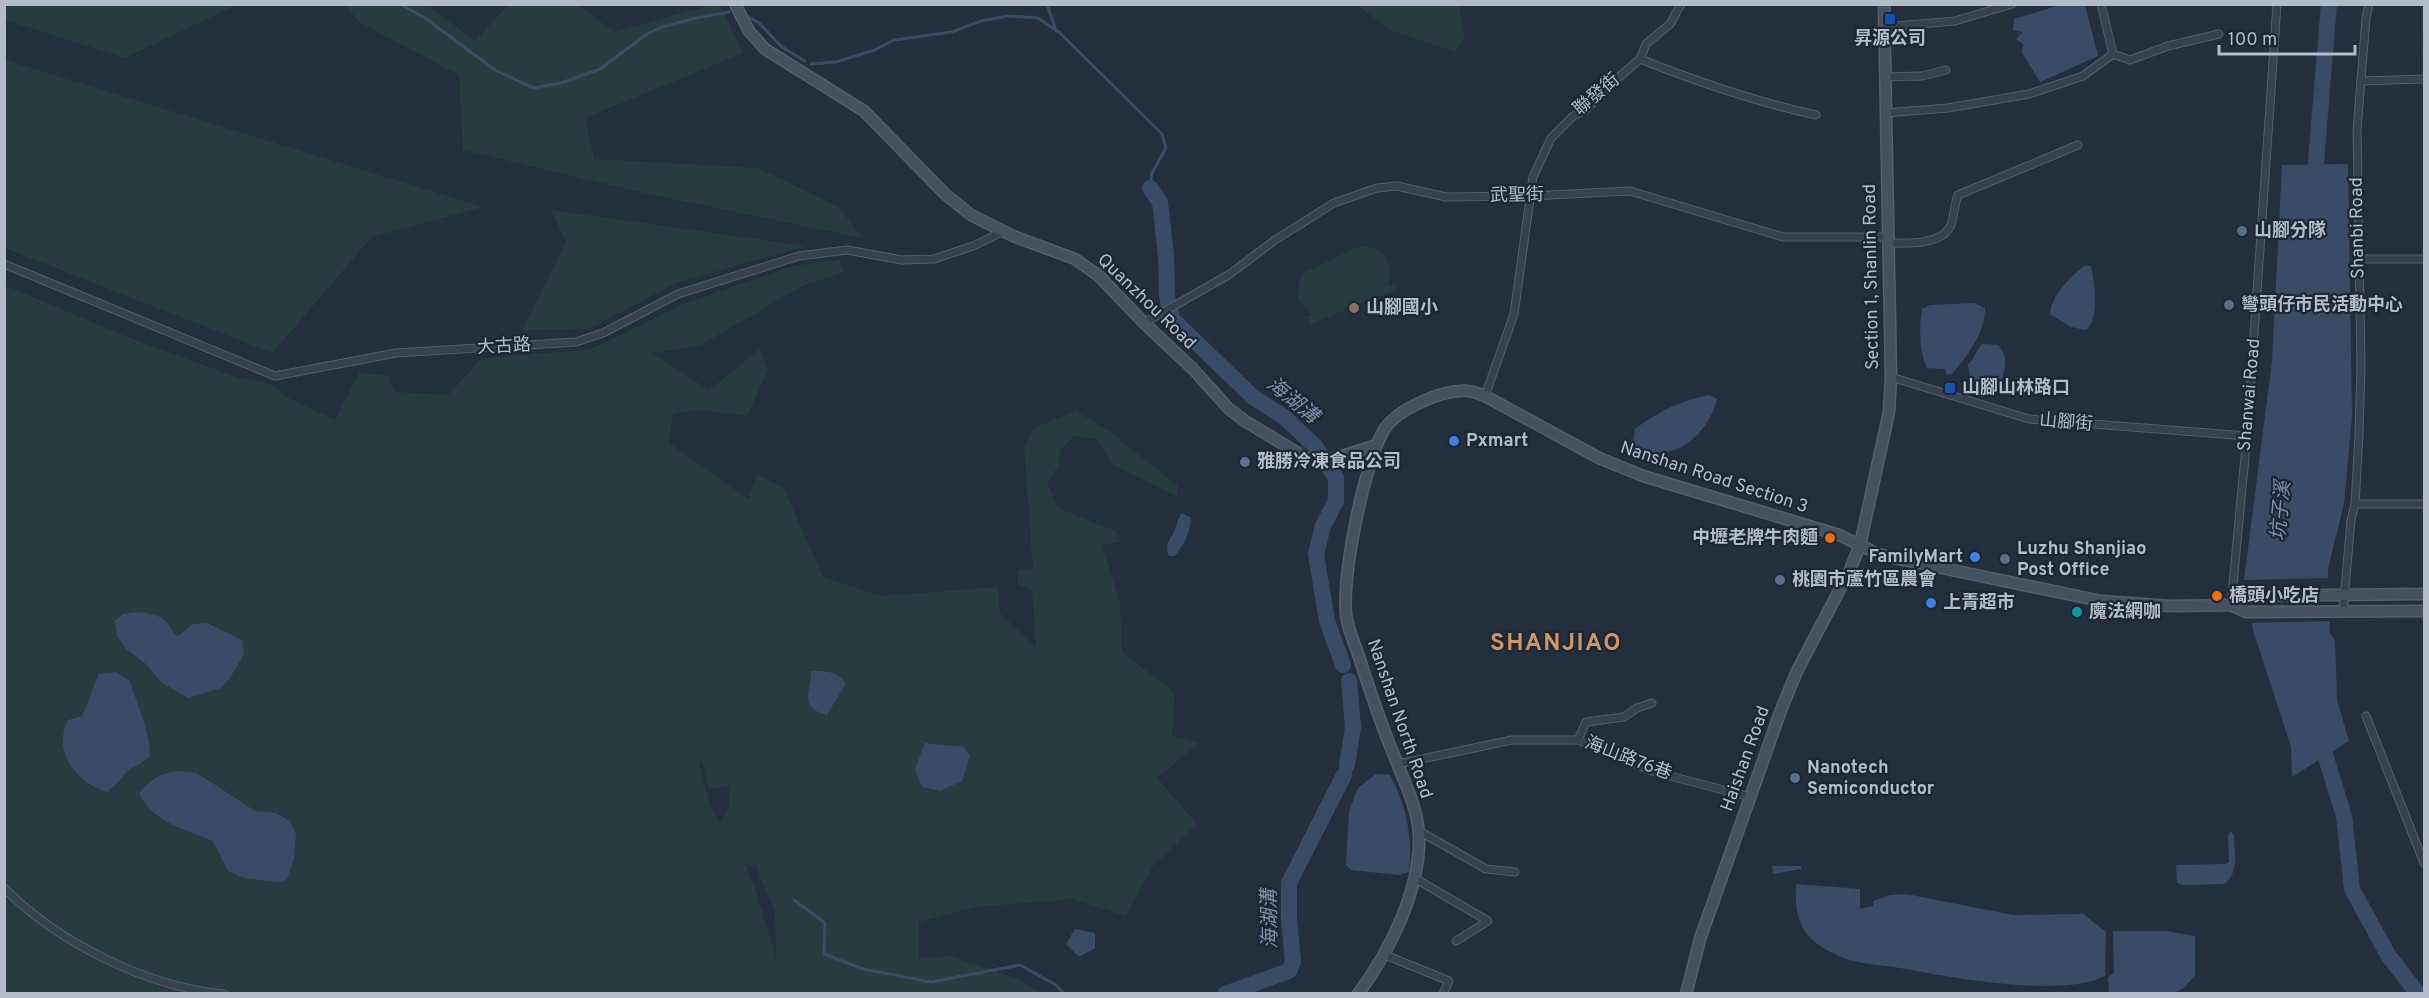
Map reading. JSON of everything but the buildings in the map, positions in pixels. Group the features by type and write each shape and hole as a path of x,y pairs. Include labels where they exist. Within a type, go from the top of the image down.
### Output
{"street":[{"name":"Quanzhou Road","path":"735,4 749,31 765,48 864,111 945,194 971,215 1084,264 1099,276 1193,369 1229,409 1306,458 1324,460 1353,454 1377,445"},
{"name":"聯發街","path":"1485,396 1514,314 1533,177 1551,138 1573,116 1586,110 1640,59 1646,44 1670,24 1681,4"},
{"name":"Section 1, Shanlin Road","path":"1860,545 1889,412 1891,377 1884,4"},
{"path":"1884,27 1955,21 2012,4"},
{"path":"2101,4 2113,54"},
{"name":"Shanwai Road","path":"2231,605 2247,436 2277,4"},
{"name":"Shanbi Road","path":"2343,612 2351,520 2355,504 2361,366 2358,130 2369,4"},
{"path":"2113,54 2130,60 2168,46 2219,34"},
{"path":"1885,113 1948,108 2029,94 2083,76 2113,54"},
{"path":"1640,59 1701,83 1774,106 1816,115"},
{"path":"1884,77 1922,76 1946,70"},
{"path":"2361,81 2424,79"},
{"name":"武聖街","path":"1144,323 1230,274 1311,216 1334,203 1377,188 1397,186 1446,197 1630,191 1783,237 1916,243 1933,240 1950,228 1958,195 2078,145"},
{"name":"大古路","path":"4,264 275,376 396,353 576,342 603,333 678,294 799,256 847,250 902,260 934,259 973,246 1004,231"},
{"path":"2359,259 2424,259"},
{"name":"山腳街","path":"1891,377 2029,419 2247,436"},
{"name":"Nanshan Road Section 3","path":"1377,445 1384,430 1395,417 1431,398 1470,391 1485,396 1599,458 1632,471 1839,535 1894,558 2101,601 2172,606 2231,605"},
{"name":"Nanshan North Road","path":"1358,993 1383,954 1416,879 1420,854 1419,831 1398,764 1381,722 1347,621 1344,600 1352,545 1377,445"},
{"path":"2355,504 2424,504"},
{"name":"Haishan Road","path":"1686,993 1700,939 1797,671 1850,570 1860,545"},
{"path":"2231,605 2247,596 2424,594"},
{"path":"2231,605 2246,612 2424,611"},
{"path":"1578,740 1586,722 1624,717 1637,708 1652,703"},
{"path":"2366,716 2424,863"},
{"name":"海山路76巷","path":"1398,764 1512,740 1578,740 1655,772 1750,796"},
{"path":"1419,831 1486,869 1515,872"},
{"path":"1416,879 1488,921 1456,941"},
{"path":"4,888 20,903 79,945 167,983 200,991 225,993"},
{"path":"1383,954 1449,981 1443,993"}],"green space":[{"path":"5,4 236,5 125,58 5,20"},
{"path":"346,5 428,5 475,41 508,5 577,5 615,32 710,5 720,5 743,53 585,118 594,159 758,168 839,207 862,238 649,194 463,150 459,75 359,22"},
{"path":"1357,5 1459,5 1465,36 1455,52 1390,30"},
{"path":"2421,5 2424,5 2424,73 2422,73"},
{"path":"5,60 483,207 372,237 272,353 5,248"},
{"path":"551,210 806,246 676,283 589,329 522,330 566,242"},
{"path":"1360,246 1382,253 1389,264 1388,286 1396,284 1397,289 1311,324 1307,317 1312,315 1298,300 1299,280 1304,273"},
{"path":"839,260 844,272 804,285 701,345 652,353 709,390 760,349 768,370 747,416 702,410 673,414 669,443 748,499 757,474 784,489 823,577 881,596 998,587 1000,613 1036,648 1032,590 1018,584 1018,570 1033,568 1024,447 1034,428 1076,411 1110,432 1178,486 1177,496 1113,465 1097,439 1074,436 1060,451 1059,465 1047,482 1058,508 1115,531 1122,542 1102,545 1120,602 1122,652 1175,693 1172,736 1199,743 1157,778 1197,824 1153,866 1126,916 1073,899 976,907 919,922 919,958 950,956 1019,979 1040,993 5,993 4,285 140,342 239,378 270,384 288,398 335,420 359,373 389,376 394,392 448,395 482,358 589,350 686,303 793,266","holes":["702,761 709,788 729,787 729,809 720,822 712,811 699,764","744,862 750,866 755,865 775,911 776,957 755,889"]}],"water":[{"path":"2064,4 2085,5 2098,56 2040,82 2022,53 2023,44 2016,39 2023,32 2013,30 2014,19"},
{"path":"2348,164 2352,416 2344,504 2328,568 2330,633 2335,641 2337,700 2349,741 2292,777 2291,747 2253,630 2244,580 2272,361 2282,165"},
{"path":"2084,266 2091,266 2095,300 2093,318 2086,330 2071,327 2050,314 2054,300 2067,281"},
{"path":"1974,303 1985,308 1984,317 1979,335 1964,359 1952,374 1947,374 1945,369 1927,368 1920,339 1922,309 1930,305"},
{"path":"1983,344 1998,345 2004,355 2004,370 1999,386 1970,379 1968,365"},
{"path":"1709,395 1717,399 1714,410 1702,430 1685,445 1674,450 1649,452 1633,445 1635,429 1644,423 1679,404"},
{"path":"1182,513 1191,518 1188,533 1175,556 1169,556 1168,544"},
{"path":"139,612 161,617 178,636 193,624 207,623 242,640 244,654 230,678 221,688 188,698 161,682 145,663 127,650 117,636 115,621 123,614"},
{"path":"811,671 835,674 846,683 827,715 812,708 809,703"},
{"path":"116,672 130,681 146,727 150,756 129,770 107,792 96,788 77,773 65,754 63,743 68,720 82,716 99,674"},
{"path":"925,743 964,747 970,756 962,781 940,791 922,787 915,769"},
{"path":"178,771 197,773 255,811 276,813 290,821 296,834 294,859 287,879 279,882 244,878 228,871 213,841 181,829 152,811 139,793 156,777"},
{"path":"1376,774 1390,775 1407,822 1410,846 1409,872 1399,875 1351,870 1346,865 1349,811 1358,788"},
{"path":"2231,831 2234,835 2235,862 2232,875 2228,880 2223,884 2182,885 2177,883 2176,865 2229,862 2228,835"},
{"path":"1772,866 1801,866 1801,869 1773,874"},
{"path":"1796,884 1860,889 1860,909 1873,906 1873,901 1890,895 1906,894 2013,915 2083,914 2106,932 2105,976 2086,982 2036,986 1979,981 1861,963 1830,952 1806,933 1797,910"},
{"path":"1075,929 1095,933 1095,948 1079,957 1066,944"},
{"path":"2113,931 2165,931 2195,936 2195,975 2184,988 2173,993 2109,993 2108,978 2114,972"}],"pier":[{"path":"2332,578 2333,621 2249,623 2244,580"}],"waterway":[{"path":"400,4 425,18 495,70 533,88 561,83 600,69 647,34 662,27 729,12"},
{"path":"1047,4 1055,28"},
{"name":"坑子溪","path":"2314,186 2329,4"},
{"path":"744,14 759,23 782,47 805,61"},
{"path":"811,64 836,62 875,50 894,40 952,32 981,21 1008,16 1038,18 1060,33 1162,134 1166,148 1152,173 1150,188"},
{"name":"海湖溝","path":"1150,188 1160,202 1166,256 1167,296 1172,319 1253,397 1284,417 1315,446 1336,478 1336,501 1323,526 1316,554 1327,621 1343,665"},
{"name":"海湖溝","path":"1347,765 1353,727 1349,681"},
{"name":"坑子溪","path":"2319,735 2344,816 2352,889 2388,955 2418,994"},
{"name":"海湖溝","path":"1225,994 1289,971 1293,962 1289,883 1344,775"},
{"path":"794,900 825,923 824,954 863,969 931,982 1020,965 1056,985 1064,994"}],"place":[{"name":"昇源公司","path":"1890,19"},
{"name":"山腳分隊","path":"2242,231"},
{"name":"彎頭仔市民活動中心","path":"2229,305"},
{"name":"山腳國小","path":"1354,308"},
{"name":"山腳山林路口","path":"1950,388"},
{"name":"Pxmart","path":"1454,441"},
{"name":"雅勝冷凍食品公司","path":"1245,462"},
{"name":"中壢老牌牛肉麵","path":"1830,538"},
{"name":"FamilyMart","path":"1975,557"},
{"name":"Luzhu Shanjiao Post Office","path":"2005,559"},
{"name":"桃園市蘆竹區農會","path":"1780,580"},
{"name":"橋頭小吃店","path":"2217,596"},
{"name":"上青超市","path":"1931,603"},
{"name":"魔法網咖","path":"2077,612"},
{"name":"Nanotech Semiconductor","path":"1795,778"}],"district":[{"name":"SHANJIAO","path":"1556,644"}]}
